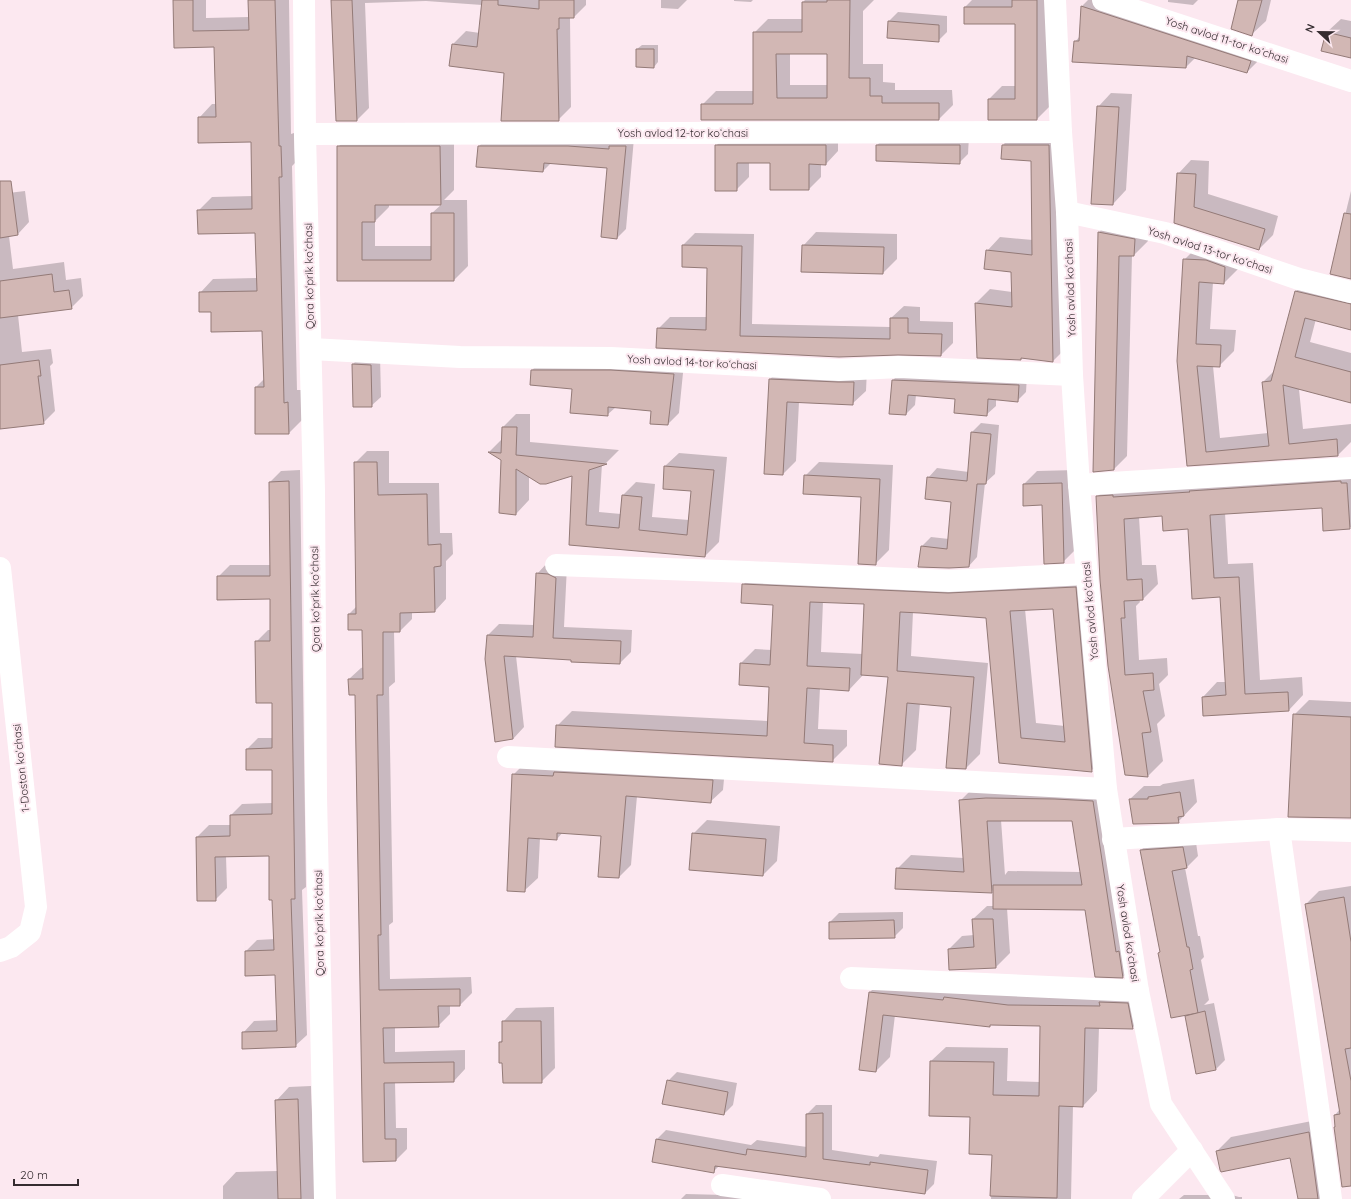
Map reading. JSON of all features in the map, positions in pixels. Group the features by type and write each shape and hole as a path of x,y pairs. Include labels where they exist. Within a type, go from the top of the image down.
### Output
{"street":[{"name":"Qora koʻprik koʻchasi","path":"304,0 305,134 314,506 316,796 325,1199"},
{"name":"Yosh avlod koʻchasi","path":"1055,0 1061,132 1067,212 1072,375 1079,485 1106,789 1113,839 1138,991 1161,1104 1224,1199"},
{"name":"Yosh avlod 11-tor koʻchasi","path":"1103,0 1351,81"},
{"name":"Yosh avlod 12-tor koʻchasi","path":"305,134 1061,132"},
{"name":"Yosh avlod 13-tor koʻchasi","path":"1067,212 1165,233 1299,279 1351,292"},
{"name":"Yosh avlod 14-tor koʻchasi","path":"311,349 460,357 611,358 839,370 899,367 1072,375"},
{"path":"1079,485 1351,468"},
{"path":"556,565 949,581 1087,574"},
{"name":"1-Doston koʻchasi","path":"0,568 36,907 30,932 11,947 0,951"},
{"path":"508,757 1106,789"},
{"path":"1113,839 1279,829 1351,831"},
{"path":"1279,829 1331,1199"},
{"path":"851,978 1138,991"},
{"path":"1143,1199 1192,1150"},
{"path":"722,1185 820,1199"}],"building":[{"path":"173,0 193,0 193,31 249,30 248,0 275,0 279,146 281,146 282,177 279,177 284,403 288,402 289,434 255,434 255,387 264,387 262,331 211,332 211,312 199,312 199,292 257,291 255,233 198,234 197,210 252,209 251,142 198,143 198,117 216,117 214,47 174,48"},
{"path":"331,0 352,0 357,121 336,121"},
{"path":"482,0 498,0 498,5 539,9 539,0 574,0 574,18 559,18 559,29 557,29 559,121 501,121 504,73 449,66 452,44 477,47"},
{"path":"827,0 850,0 849,78 870,78 870,96 882,96 882,103 939,103 939,120 701,120 701,104 753,104 753,32 802,32 802,2 827,2","holes":["776,54 827,54 827,98 777,98"]},
{"path":"1012,0 1037,0 1037,120 988,120 988,99 1015,99 1015,24 964,24 964,7 1012,7"},
{"path":"1238,0 1262,0 1252,36 1231,29"},
{"path":"1081,6 1251,61 1247,73 1187,56 1186,68 1072,62 1074,41 1079,41"},
{"path":"888,21 939,25 939,42 887,38"},
{"path":"1326,32 1351,38 1351,58 1321,51"},
{"path":"636,49 654,49 654,68 636,67"},
{"path":"1097,106 1119,107 1113,205 1091,204"},
{"path":"715,145 826,145 826,165 809,164 809,190 770,190 770,163 737,163 737,191 715,191"},
{"path":"876,145 960,145 960,164 876,161"},
{"path":"1002,145 1049,145 1053,362 1021,358 1021,360 977,358 975,303 1012,307 1011,272 984,269 986,250 1032,255 1031,161 1001,159"},
{"path":"337,146 440,146 441,205 375,205 375,222 362,222 362,260 431,260 431,213 454,213 454,281 337,281"},
{"path":"478,146 568,146 609,149 609,146 626,146 617,239 601,237 607,168 544,163 543,172 476,167"},
{"path":"1177,173 1196,174 1194,207 1265,229 1259,250 1174,223"},
{"path":"0,181 11,181 18,235 0,238"},
{"path":"1344,213 1351,214 1351,279 1330,274"},
{"path":"1098,232 1135,239 1134,256 1119,256 1114,470 1093,472"},
{"path":"682,245 742,246 740,336 890,339 890,318 908,318 908,333 942,334 941,356 898,355 839,357 656,348 657,328 706,330 707,268 682,267"},
{"path":"802,245 884,247 883,274 801,272"},
{"path":"1183,259 1206,260 1225,267 1224,284 1199,282 1196,344 1221,345 1220,367 1197,366 1206,452 1269,446 1262,382 1271,381 1295,291 1351,304 1351,330 1305,318 1295,357 1351,372 1351,403 1283,385 1289,444 1337,439 1338,456 1187,466 1177,361"},
{"path":"52,274 54,292 69,290 72,309 0,318 0,281"},
{"path":"39,360 41,376 38,376 44,424 0,429 0,365"},
{"path":"352,364 371,365 372,407 353,407"},
{"path":"531,370 611,370 674,374 668,425 650,424 651,411 608,407 608,416 570,413 572,389 530,385"},
{"path":"769,379 854,382 853,405 787,402 783,475 764,474"},
{"path":"892,380 1019,385 1018,402 988,399 987,416 954,413 955,399 908,395 906,415 889,414"},
{"path":"502,427 517,427 516,455 607,464 589,470 586,525 619,528 622,495 642,497 639,530 687,535 691,491 663,489 664,466 714,470 705,557 569,545 572,476 546,484 540,484 516,469 516,515 499,513 501,460 488,452 501,453"},
{"path":"971,432 991,434 986,484 977,484 969,567 918,567 921,546 947,549 951,502 925,499 927,477 967,481"},
{"path":"354,462 377,462 378,495 427,494 428,545 441,544 441,566 434,567 435,612 400,613 400,632 383,632 383,695 377,695 381,935 378,935 379,990 460,989 460,1006 438,1006 439,1027 383,1028 384,1063 454,1062 454,1082 384,1083 385,1139 396,1139 396,1161 363,1162 355,695 349,695 348,679 363,679 362,630 348,630 348,614 356,614"},
{"path":"804,475 880,479 876,565 858,564 861,497 803,494"},
{"path":"289,481 295,899 291,899 296,1047 242,1049 242,1032 277,1031 275,975 245,976 245,951 274,950 272,900 269,900 269,856 215,857 216,901 197,901 196,837 230,836 230,815 272,814 272,770 246,770 246,749 272,748 272,703 256,703 255,641 270,641 270,599 217,600 217,576 270,576 269,482"},
{"path":"1341,481 1341,483 1347,483 1350,529 1323,531 1322,508 1210,515 1214,578 1239,577 1245,694 1288,692 1289,711 1203,716 1202,697 1226,695 1220,597 1192,599 1188,529 1163,531 1162,516 1124,519 1127,580 1142,579 1143,600 1124,601 1125,618 1121,618 1125,675 1153,673 1154,690 1143,691 1151,732 1142,733 1148,777 1125,775 1108,666 1100,580 1096,496 1113,495 1113,497"},
{"path":"1062,483 1064,563 1044,564 1042,505 1023,506 1023,484"},
{"path":"536,573 548,574 556,578 553,638 621,641 620,664 571,662 571,660 504,656 513,739 495,742 485,659 487,635 533,637"},
{"path":"742,584 948,593 1076,587 1092,772 999,763 986,618 900,612 897,671 974,677 966,769 946,768 951,707 907,703 902,766 879,764 888,677 861,675 864,604 810,602 807,666 850,668 849,691 807,688 804,743 833,745 833,762 555,747 556,725 767,736 769,687 739,685 740,663 770,665 773,605 741,603","holes":["1053,609 1065,742 1021,738 1010,611"]},
{"path":"1293,714 1351,717 1351,818 1288,817"},
{"path":"554,772 713,780 711,803 626,796 619,878 598,877 601,836 557,833 557,840 528,838 525,892 507,891 512,774 553,776"},
{"path":"1180,792 1184,816 1178,817 1179,823 1133,824 1129,799 1148,799 1148,797"},
{"path":"986,798 1093,801 1116,952 1119,951 1123,978 1095,977 1085,910 993,909 993,885 1082,885 1072,821 987,821 992,893 895,889 896,868 964,872 959,800"},
{"path":"692,833 766,839 763,876 689,870"},
{"path":"1183,847 1187,868 1172,871 1187,947 1189,947 1193,969 1190,970 1198,1013 1171,1018 1140,850"},
{"path":"1344,897 1351,942 1351,1048 1345,1049 1351,1081 1351,1186 1342,1187 1334,1127 1334,1115 1340,1114 1305,904"},
{"path":"972,919 993,919 996,968 949,970 948,949 974,947"},
{"path":"894,920 895,938 829,939 829,922"},
{"path":"869,992 943,1000 944,997 1008,1005 1100,1006 1099,1002 1128,1003 1133,1029 1085,1028 1083,1107 1059,1106 1057,1198 990,1196 992,1155 969,1154 970,1117 929,1116 930,1061 994,1062 993,1095 1039,1096 1040,1026 990,1025 990,1027 883,1015 876,1072 859,1070"},
{"path":"1205,1011 1216,1070 1196,1074 1185,1016"},
{"path":"502,1021 541,1021 542,1083 503,1083 502,1063 499,1063 499,1042 502,1042"},
{"path":"667,1080 728,1092 724,1115 662,1104"},
{"path":"298,1099 301,1199 278,1199 275,1100"},
{"path":"823,1113 823,1159 870,1165 870,1162 928,1170 925,1194 715,1166 714,1173 652,1162 656,1139 746,1155 747,1149 806,1157 806,1114"},
{"path":"1309,1132 1318,1199 1298,1199 1290,1158 1221,1172 1220,1170 1216,1151"}]}
